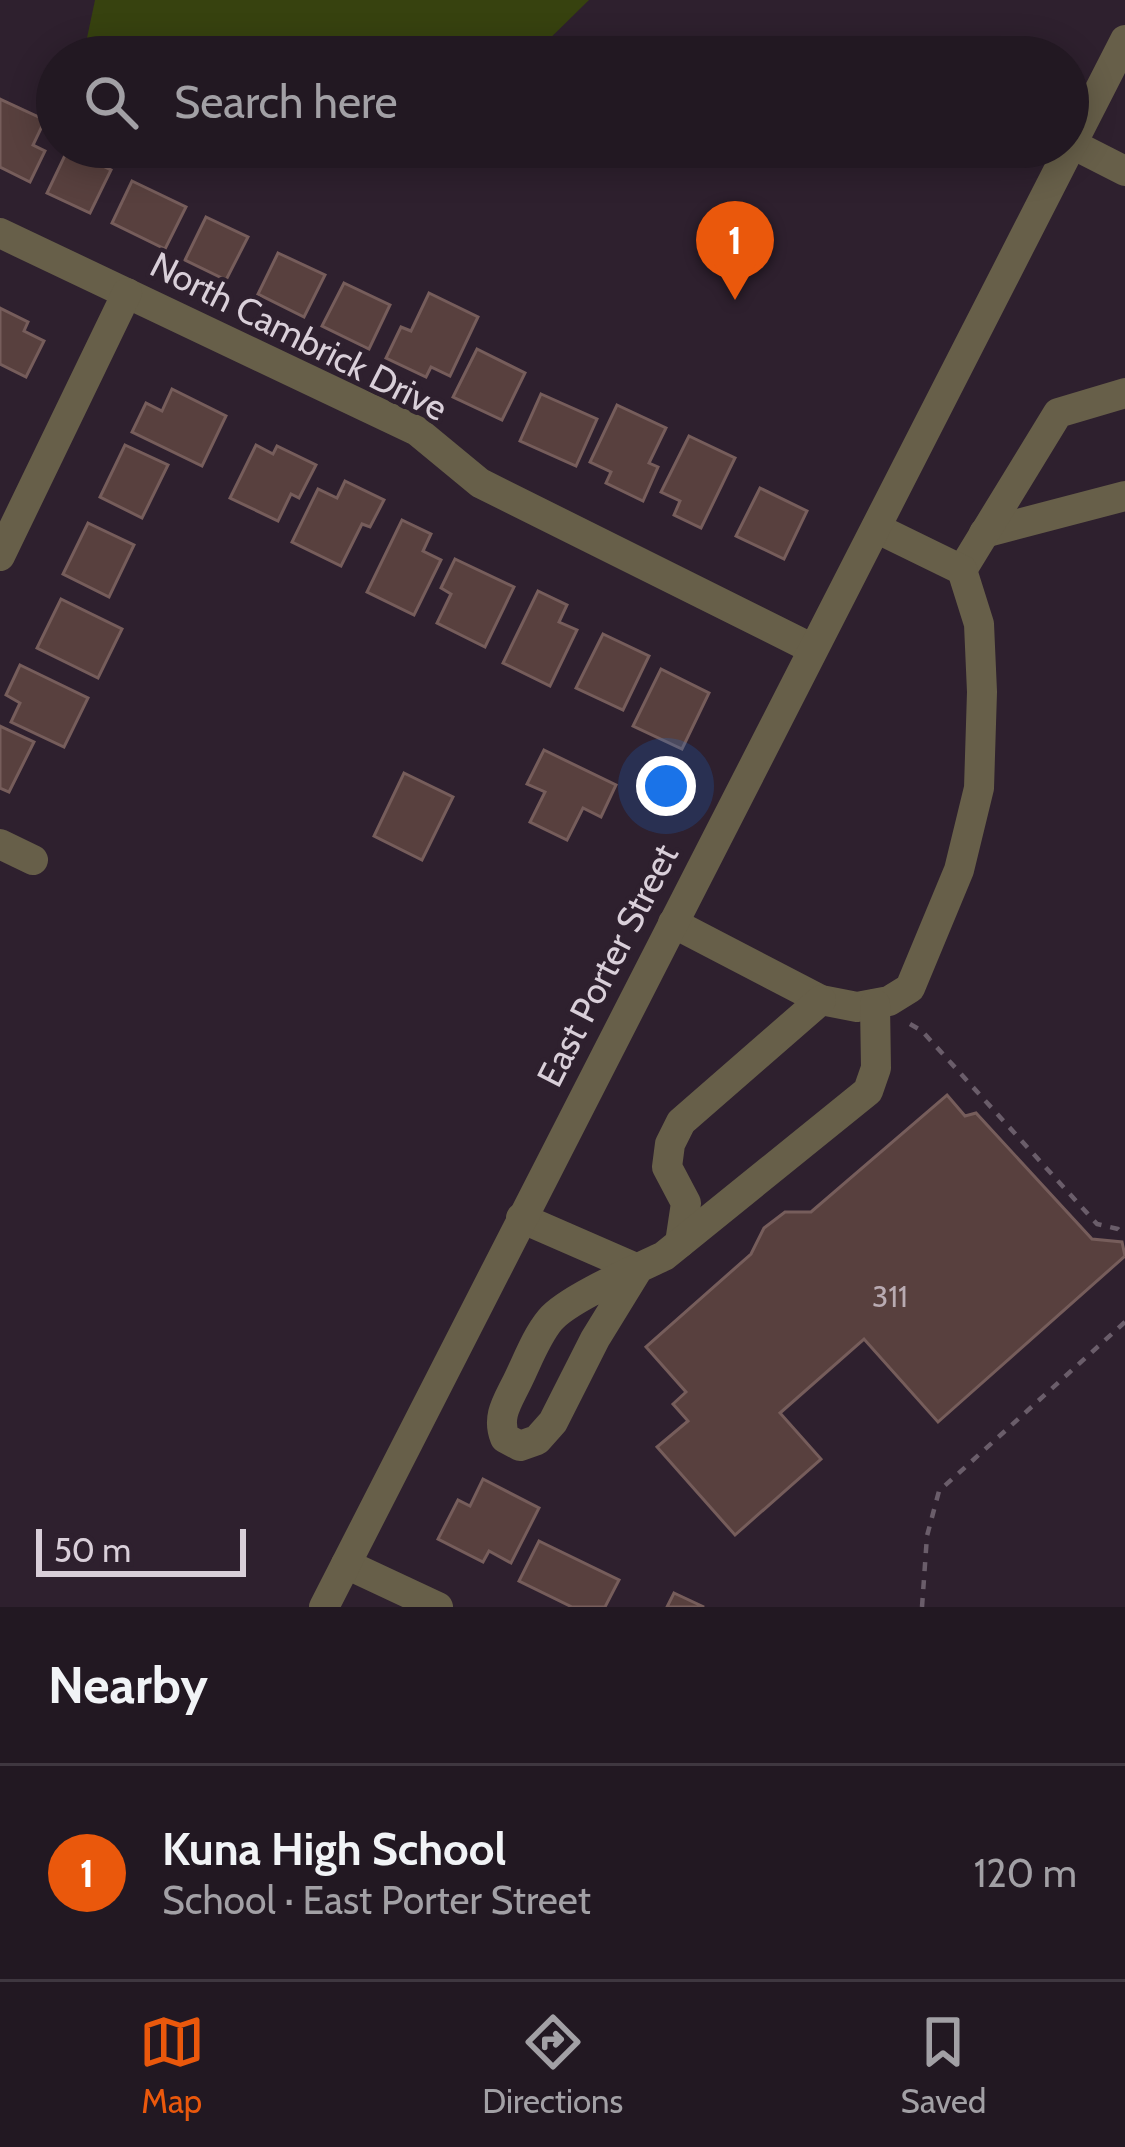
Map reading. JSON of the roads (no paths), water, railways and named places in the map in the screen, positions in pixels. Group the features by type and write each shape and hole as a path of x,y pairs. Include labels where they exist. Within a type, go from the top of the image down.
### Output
{"street":[{"name":"East Porter Street","path":"1089,111 1125,40"},
{"path":"1089,153 1125,171"},
{"name":"East Porter Street","path":"324,1607 1060,168"},
{"name":"North Cambrick Drive","path":"0,232 417,431 480,483 813,649"},
{"path":"0,556 127,293"},
{"path":"962,570 1058,413 1125,393"},
{"path":"984,533 1125,496"},
{"path":"673,923 821,1000 874,1004 890,1001 910,988 959,870 979,788 979,624 962,570 876,528"},
{"path":"0,844 33,860"},
{"path":"680,1243 686,1203 667,1167 670,1144 681,1122 821,1000"},
{"path":"638,1269 553,1421 537,1440 520,1446 505,1438 500,1424 505,1406 551,1318 680,1243 868,1091 877,1068 874,1004"},
{"path":"521,1218 638,1269"},
{"path":"346,1564 438,1607"}],"place":[{"name":"Kuna High School","path":"735,300"}]}
